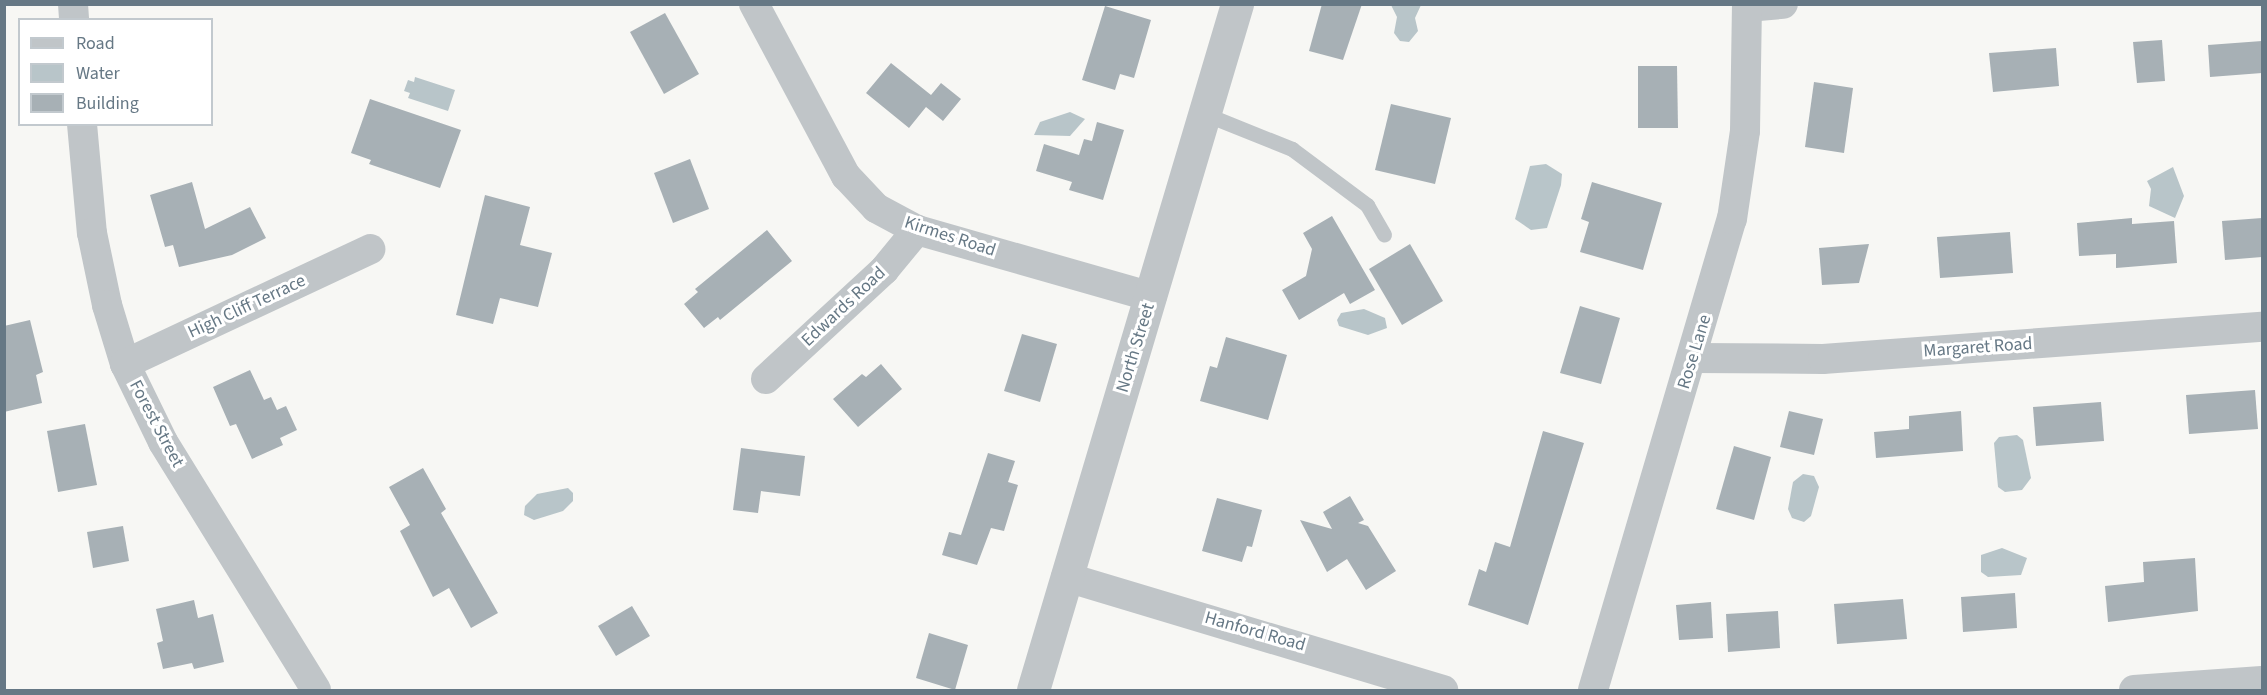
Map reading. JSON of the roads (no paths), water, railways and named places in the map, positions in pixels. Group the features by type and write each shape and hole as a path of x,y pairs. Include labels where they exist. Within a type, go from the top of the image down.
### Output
{"street":[{"name":"Kirmes Road","path":"754,4 846,176 876,208 917,230 1152,297"},
{"name":"North Street","path":"1033,690 1152,297 1237,4"},
{"path":"1747,6 1784,4"},
{"name":"Rose Lane","path":"1593,690 1721,267 1739,178 1745,130 1747,6"},
{"name":"Forest Street","path":"82,126 92,233 107,305 125,364 163,441 316,690"},
{"name":"Edwards Road","path":"765,379 884,270 917,230"},
{"name":"High Cliff Terrace","path":"125,364 370,249"},
{"name":"Margaret Road","path":"1694,358 1823,359 2262,327"},
{"name":"Hanford Road","path":"1066,577 1443,690"},
{"path":"2134,690 2262,681"}],"lane":[{"path":"1205,114 1292,149 1367,205 1384,234"}],"water":[{"path":"1391,5 1421,5 1415,18 1418,31 1409,42 1400,41 1394,33 1397,17"},
{"path":"415,77 455,90 448,111 408,98 410,93 404,91 408,80 414,82"},
{"path":"1070,112 1085,119 1070,136 1034,135 1040,122"},
{"path":"1546,164 1562,174 1561,185 1547,228 1531,230 1515,219 1530,166"},
{"path":"2173,167 2184,196 2175,218 2149,206 2151,189 2147,181"},
{"path":"1364,309 1385,318 1387,328 1368,335 1339,326 1337,320 1341,313"},
{"path":"2017,435 2023,440 2031,478 2022,490 2005,492 1998,487 1994,443 1999,437"},
{"path":"1803,474 1814,476 1819,487 1811,516 1804,522 1792,518 1788,509 1793,482"},
{"path":"568,488 573,493 573,501 563,511 534,520 524,515 525,506 537,494"},
{"path":"2002,548 2027,558 2021,575 1988,577 1981,572 1981,555"}]}
